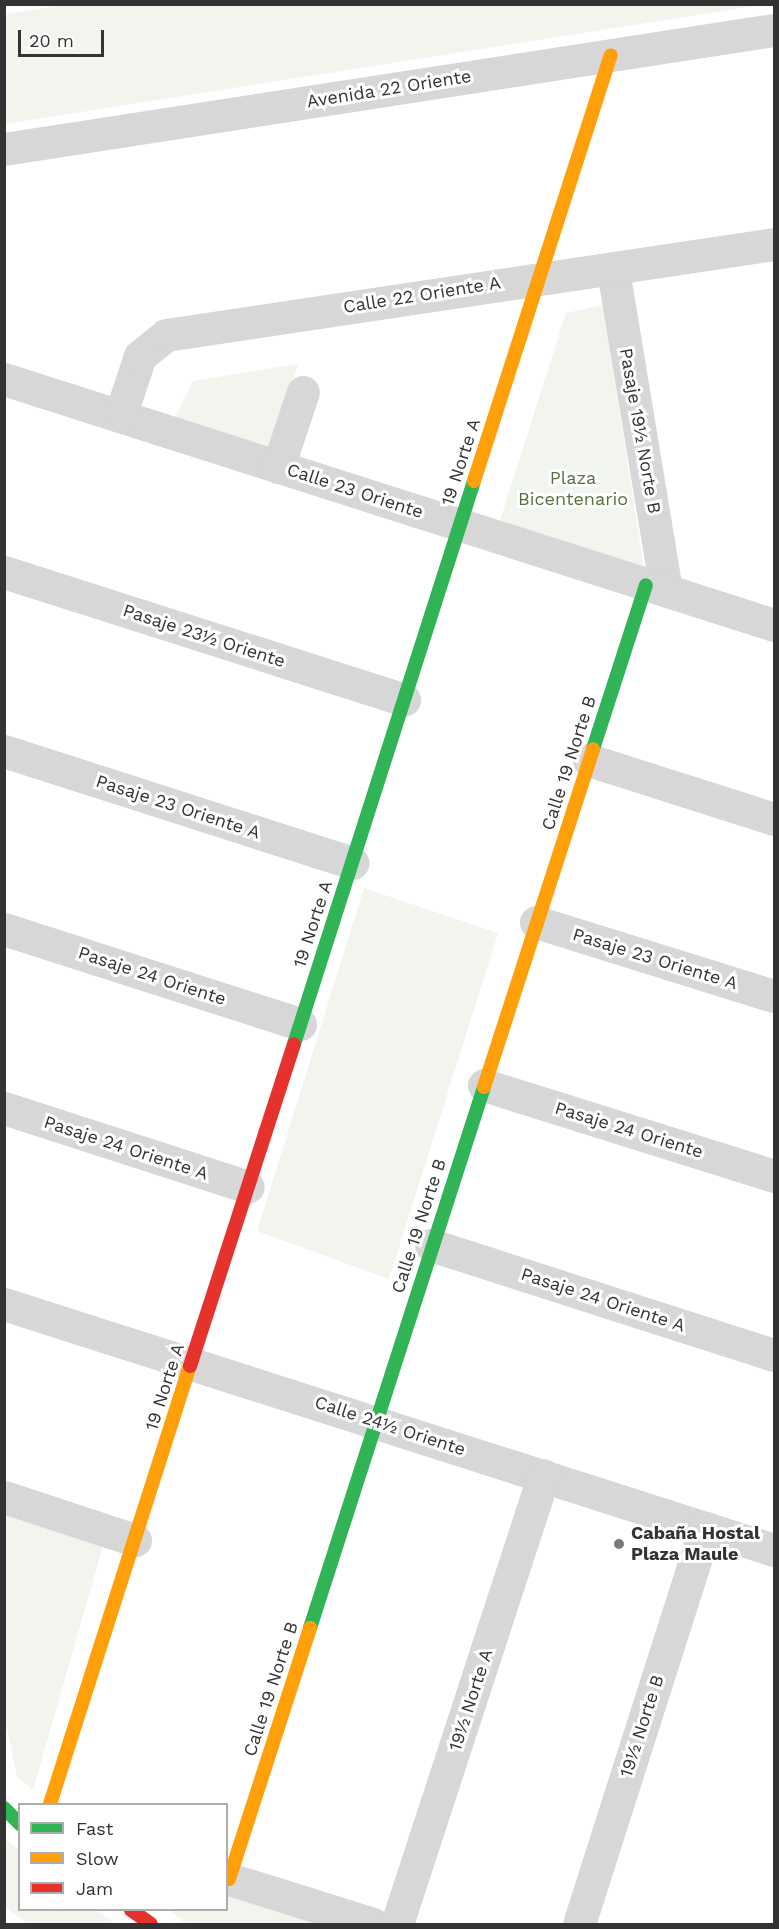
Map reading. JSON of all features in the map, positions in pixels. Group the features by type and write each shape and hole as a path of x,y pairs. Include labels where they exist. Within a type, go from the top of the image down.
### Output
{"street":[{"name":"Avenida 22 Oriente","path":"4,149 774,30"},
{"name":"19 Norte A","path":"50,1803 611,55"},
{"name":"Calle 22 Oriente A","path":"120,416 140,356 166,336 514,281 538,283 774,244"},
{"name":"Pasaje 19½ Norte B","path":"613,270 656,588"},
{"name":"Calle 23 Oriente","path":"4,379 774,626"},
{"path":"278,467 303,392"},
{"name":"Pasaje 23½ Oriente","path":"4,572 404,699"},
{"name":"Calle 19 Norte B","path":"228,1878 589,760 656,588"},
{"name":"Pasaje 23 Oriente A","path":"4,751 352,863"},
{"path":"589,760 774,819"},
{"name":"Pasaje 23 Oriente A","path":"536,922 774,996"},
{"name":"Pasaje 24 Oriente","path":"4,929 300,1024"},
{"name":"Pasaje 24 Oriente","path":"484,1084 774,1176"},
{"name":"Pasaje 24 Oriente A","path":"4,1108 248,1187"},
{"name":"Pasaje 24 Oriente A","path":"431,1245 774,1355"},
{"name":"Calle 24½ Oriente","path":"4,1304 774,1550"},
{"name":"19½ Norte A","path":"397,1924 544,1475"},
{"path":"4,1497 135,1540"},
{"name":"19½ Norte B","path":"579,1924 705,1527"},
{"path":"4,1808 18,1822"},
{"path":"228,1878 373,1924"},
{"path":"132,1911 151,1924"}],"green space":[{"path":"63,5 761,5 5,124 5,14"},
{"name":"Plaza Bicentenario","path":"603,305 645,575 498,527 566,313"},
{"path":"298,364 271,447 175,417 193,381"},
{"path":"364,888 498,933 389,1279 257,1231"},
{"path":"4,1514 103,1546 33,1790 17,1777 5,1719"},
{"path":"4,1838 18,1849 18,1911 97,1911 115,1924 27,1924 5,1907"},
{"path":"228,1892 333,1924 186,1924 170,1911 228,1911"}],"traffic: fast":[{"path":"294,1044 474,481"},
{"path":"593,749 646,585"},
{"path":"310,1628 484,1087"},
{"path":"4,1808 18,1822"}],"traffic: slow":[{"path":"474,481 611,55"},
{"path":"484,1087 593,749"},
{"path":"50,1803 190,1366"},
{"path":"229,1879 310,1628"}],"traffic: jam":[{"path":"190,1366 294,1044"},
{"path":"132,1911 151,1924"}],"place":[{"name":"Cabaña Hostal Plaza Maule","path":"619,1544"}]}
